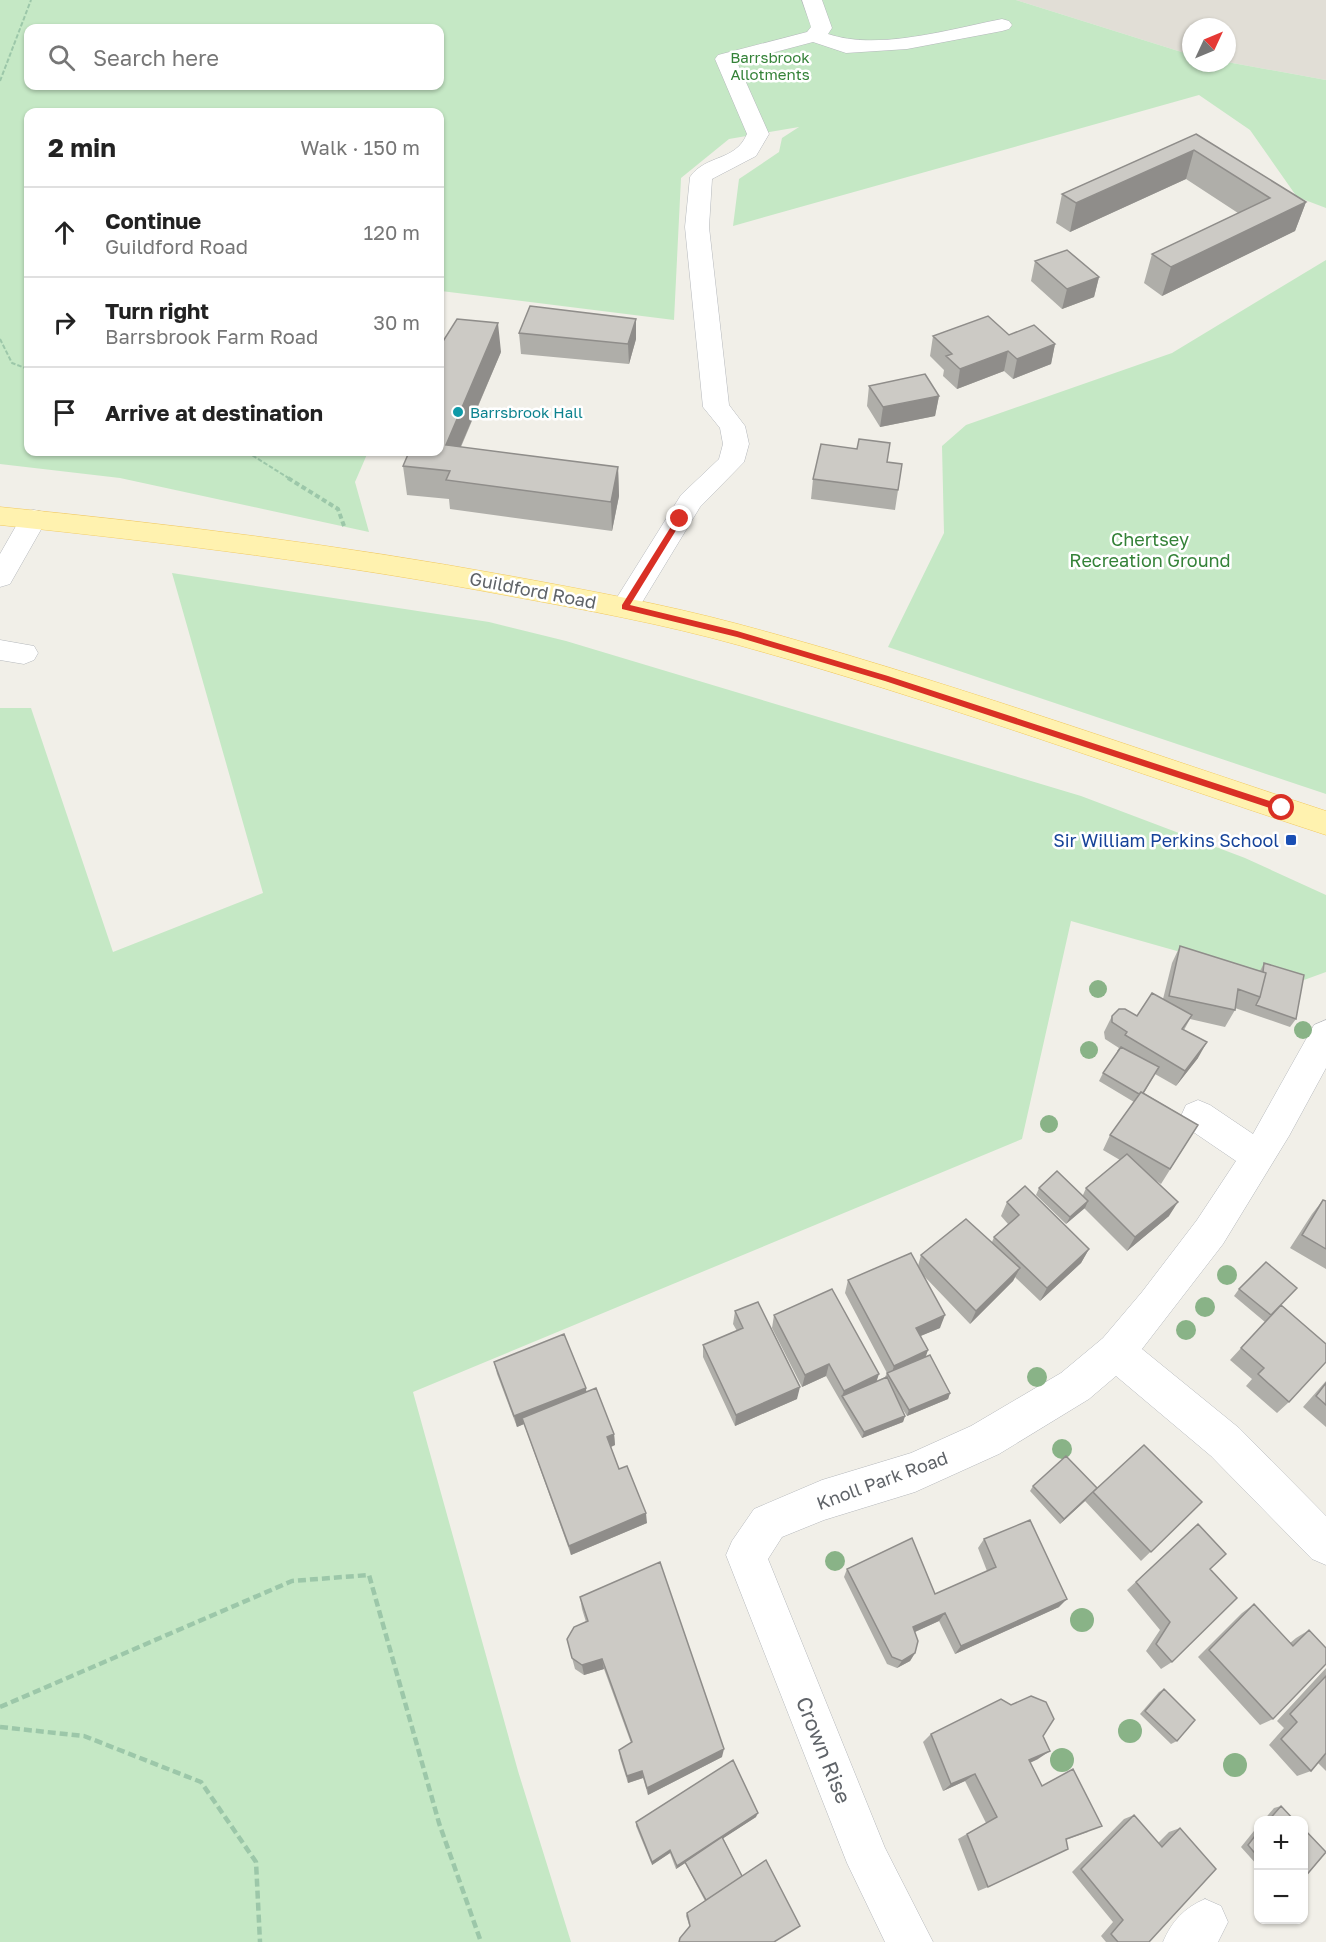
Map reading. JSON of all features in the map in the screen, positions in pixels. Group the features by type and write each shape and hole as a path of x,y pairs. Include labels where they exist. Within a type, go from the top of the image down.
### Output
{"main road":[{"name":"Guildford Road","path":"0,516 128,529 356,559 625,607 737,634 878,676 1326,823"}],"street":[{"path":"625,607 690,501 731,462 736,444 732,426 716,407 697,227 699,182 710,170 749,153 754,147 758,134 725,59 814,36 822,28 812,0"},
{"path":"814,36 846,47 867,46 907,43 1002,25"},
{"path":"0,578 33,519"},
{"name":"Knoll Park Road","path":"746,1555 768,1523 822,1500 915,1472 985,1440 1075,1386 1116,1351 1156,1304 1211,1229 1258,1157 1326,1035"},
{"path":"1198,1116 1258,1157"},
{"path":"1116,1351 1225,1443 1326,1545"},
{"name":"Crown Rise","path":"746,1555 869,1863 910,1942"}],"path":[{"path":"0,81 31,0"},
{"path":"0,339 12,363 24,368"},
{"path":"254,456 338,508 356,559"},
{"path":"0,1707 292,1581 369,1575 440,1823 482,1942"},
{"path":"0,1727 84,1736 201,1782 256,1862 260,1942"}],"shaded area":[{"path":"1016,0 1326,0 1326,80 1236,64 1236,18 1182,18 1182,52"}],"green space":[{"name":"Barrsbrook Allotments","path":"0,0 1016,0 1182,52 1182,72 1236,72 1236,64 1326,80 1326,208 1297,197 1250,130 1199,95 733,226 739,179 779,152 782,138 799,127 729,139 681,178 674,320 444,291 444,108 24,108 24,456 366,456 355,482 369,532 120,478 0,464"},
{"name":"Chertsey Recreation Ground","path":"1326,260 1326,794 888,647 944,533 942,446 966,425 1172,353"},
{"path":"172,573 489,622 566,641 1081,796 1245,858 1326,895 1326,972 1293,984 1071,921 1022,1139 413,1392 518,1771 571,1942 0,1942 0,708 31,708 113,952 263,893"}],"building":[{"path":"1196,134 1306,202 1171,267 1152,254 1270,198 1194,150 1076,203 1062,194"},
{"path":"1067,250 1099,277 1067,289 1035,261"},
{"path":"530,306 636,319 628,344 519,333"},
{"path":"988,316 1009,335 1034,325 1055,344 1017,359 1008,351 960,369 946,356 952,354 933,336"},
{"path":"457,319 498,323 446,445 618,467 611,502 446,480 450,471 403,466 407,456 444,456 444,340"},
{"path":"925,374 939,396 883,407 869,386"},
{"path":"859,439 890,443 887,462 902,464 898,490 813,479 821,444 857,449"},
{"path":"1180,946 1266,973 1260,997 1238,989 1235,1010 1169,996"},
{"path":"1264,963 1304,975 1296,1019 1256,1005 1266,973 1263,972"},
{"path":"1152,993 1192,1015 1182,1029 1207,1042 1185,1071 1125,1035 1127,1032 1112,1022 1112,1016 1119,1009 1125,1009 1137,1016"},
{"path":"1121,1047 1159,1067 1143,1093 1139,1094 1103,1073"},
{"path":"1141,1092 1198,1125 1170,1169 1110,1135"},
{"path":"1127,1154 1178,1202 1135,1237 1086,1188"},
{"path":"1057,1171 1088,1201 1070,1217 1039,1188"},
{"path":"1025,1186 1089,1249 1047,1288 994,1237 1019,1215 1007,1202"},
{"path":"1323,1200 1326,1201 1326,1249 1302,1235"},
{"path":"966,1219 1020,1268 976,1311 921,1255"},
{"path":"911,1253 945,1315 916,1328 928,1350 894,1366 848,1280"},
{"path":"1266,1262 1297,1288 1271,1315 1239,1289"},
{"path":"832,1289 879,1374 844,1391 829,1364 805,1375 774,1315"},
{"path":"758,1302 800,1387 736,1415 703,1345 743,1328 735,1311"},
{"path":"1281,1305 1326,1344 1326,1362 1289,1402 1258,1374 1264,1368 1241,1348"},
{"path":"564,1334 586,1388 514,1416 494,1362"},
{"path":"930,1355 950,1393 909,1410 887,1373"},
{"path":"887,1377 905,1416 864,1432 842,1396"},
{"path":"1326,1383 1326,1405 1316,1396"},
{"path":"596,1388 614,1434 607,1437 619,1469 627,1466 646,1513 569,1546 522,1418"},
{"path":"1144,1445 1202,1502 1151,1552 1093,1492"},
{"path":"1066,1456 1097,1488 1064,1519 1033,1486"},
{"path":"1030,1520 1067,1599 961,1646 945,1613 913,1627 918,1641 915,1653 902,1661 892,1657 847,1569 912,1538 935,1594 996,1567 984,1539"},
{"path":"1198,1524 1226,1554 1210,1569 1237,1598 1172,1662 1156,1644 1170,1622 1136,1582"},
{"path":"660,1562 724,1749 647,1788 642,1771 627,1776 619,1750 632,1742 602,1659 582,1665 572,1658 567,1639 574,1627 588,1621 580,1597"},
{"path":"1254,1604 1293,1646 1309,1630 1326,1648 1326,1664 1273,1719 1209,1650"},
{"path":"1326,1676 1326,1753 1311,1771 1281,1739 1297,1722 1290,1714"},
{"path":"1164,1689 1195,1720 1177,1741 1145,1711"},
{"path":"1031,1696 1046,1702 1054,1719 1043,1736 1050,1751 1029,1760 1042,1786 1073,1769 1102,1826 1066,1839 1068,1849 988,1887 967,1834 997,1817 975,1774 951,1784 931,1734 1001,1699 1011,1705"},
{"path":"733,1760 758,1813 677,1866 670,1850 652,1862 636,1822"},
{"path":"1281,1806 1290,1816 1272,1816"},
{"path":"1134,1815 1162,1847 1180,1828 1216,1869 1149,1942 1118,1942 1111,1934 1123,1920 1081,1869"},
{"path":"1308,1833 1326,1852 1308,1873"},
{"path":"722,1837 742,1876 706,1900 685,1862"},
{"path":"1254,1837 1254,1852 1248,1845"},
{"path":"766,1860 800,1926 774,1942 679,1942 690,1926 687,1913"}],"place":[{"name":"Barrsbrook Hall","path":"458,412"},
{"name":"Sir William Perkins School","path":"1291,840"}],"route":[{"path":"680,519 625,607 737,634 888,679 1282,808"}]}
